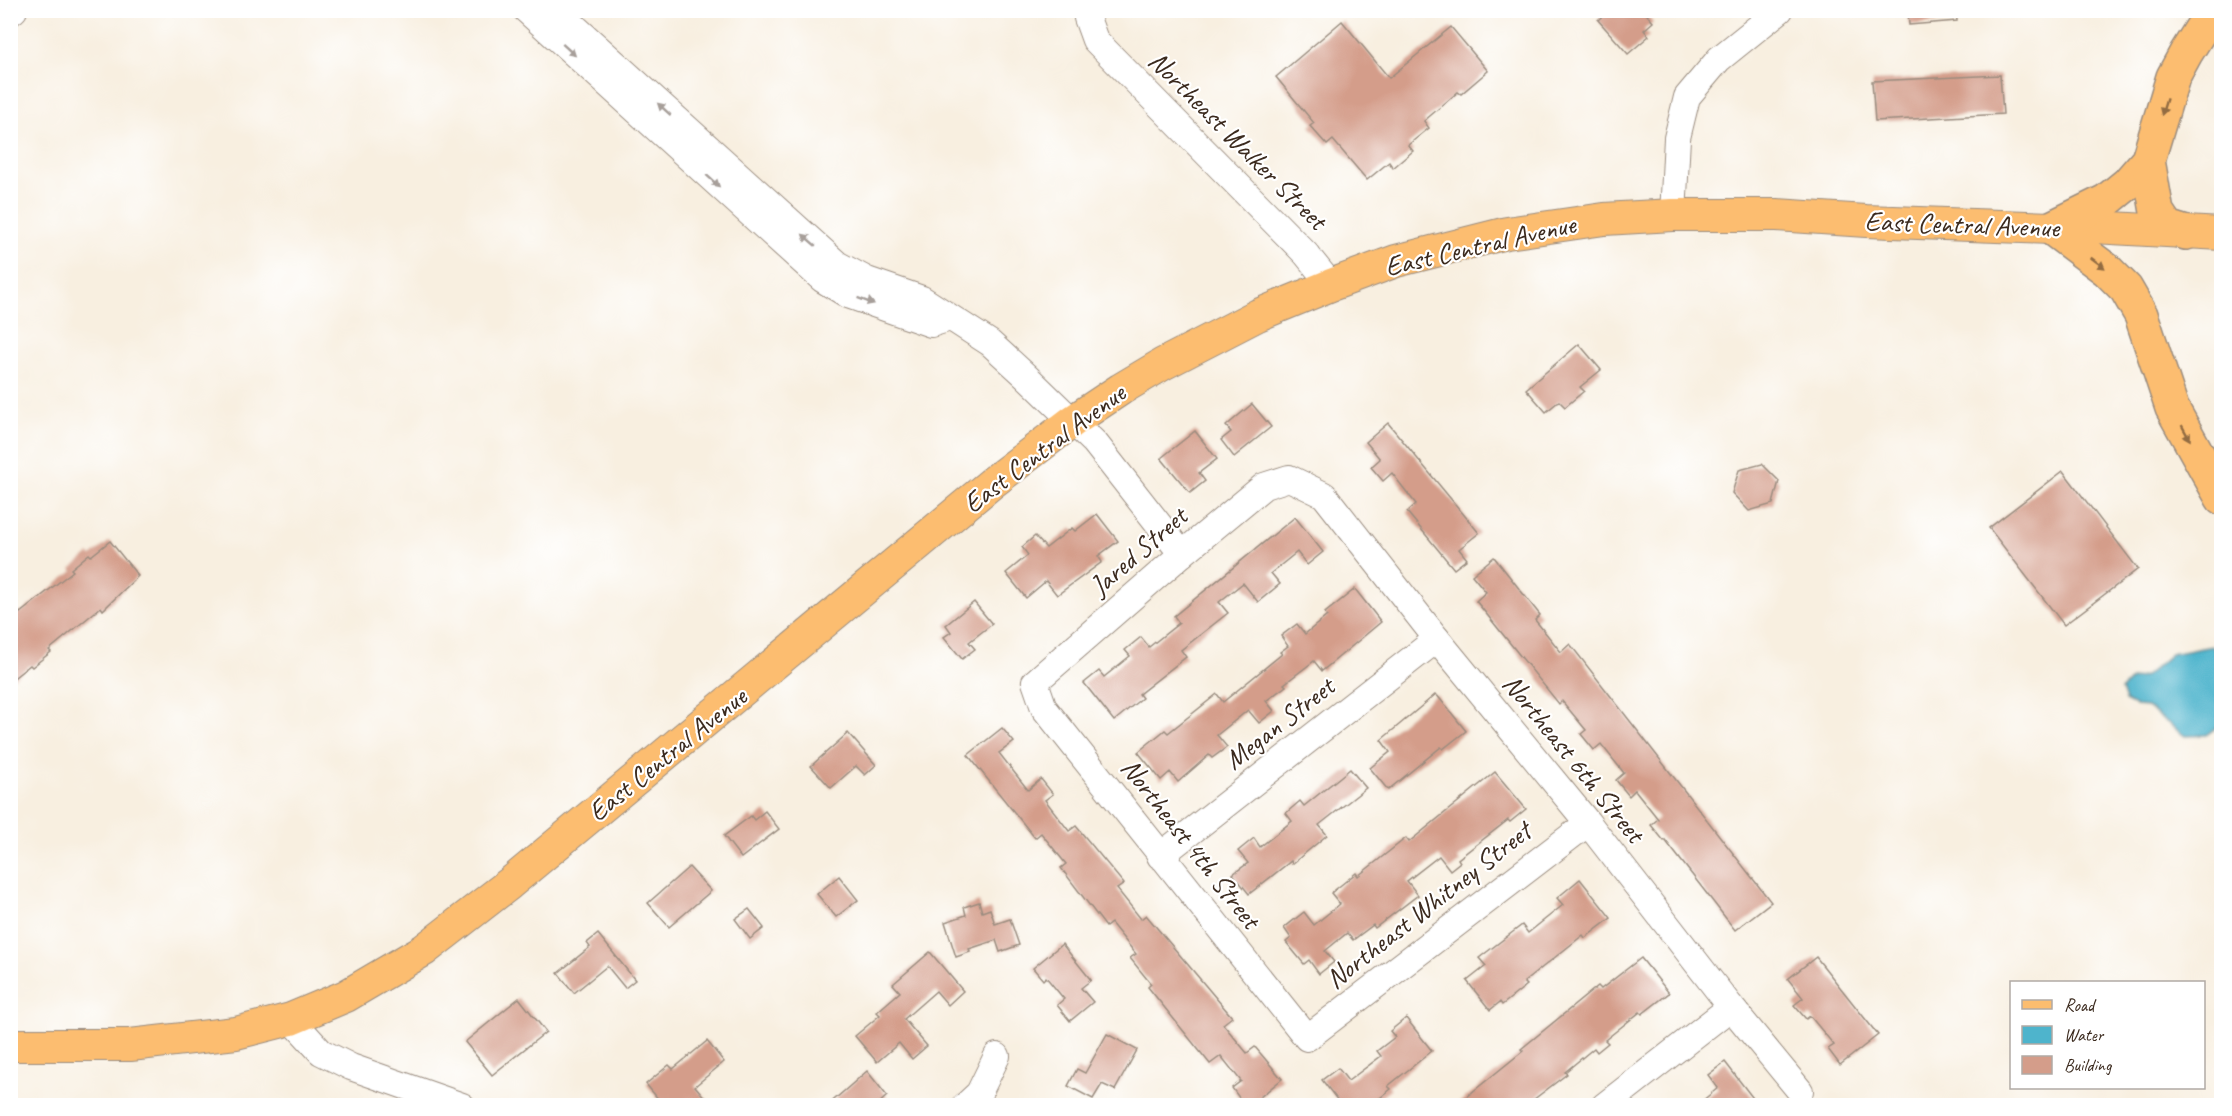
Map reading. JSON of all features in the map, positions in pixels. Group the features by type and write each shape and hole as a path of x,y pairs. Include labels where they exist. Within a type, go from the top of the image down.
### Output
{"highway":[{"path":"2213,10 2173,77 2148,160 2127,184 2106,201 2051,228 2107,270 2126,289 2141,315 2172,408 2222,498"},
{"path":"2148,160 2157,212 2167,227 2186,233"}],"main road":[{"name":"East Central Avenue","path":"10,1045 130,1044 236,1033 291,1019 346,996 424,950 690,735 993,482 1073,421 1163,364 1258,315 1330,285 1396,261 1507,233 1604,219 1673,215 1777,215 2222,234"}],"street":[{"path":"10,13 14,10"},
{"path":"526,10 822,279 849,295 931,324 950,318"},
{"path":"556,10 837,264 867,280 922,299 990,343 1073,421 1100,450 1182,554"},
{"name":"Northeast Walker Street","path":"1092,10 1087,18 1095,40 1306,254 1330,285"},
{"path":"1673,215 1677,138 1687,97 1719,59 1780,10"},
{"name":"Jared Street","path":"1035,682 1264,486 1289,478"},
{"name":"Northeast 6th Street","path":"1289,478 1324,495 1437,639 1588,823 1731,1007 1800,1090"},
{"name":"Megan Street","path":"1160,855 1437,639"},
{"name":"Northeast 4th Street","path":"1035,682 1044,708 1307,1038"},
{"name":"Northeast Whitney Street","path":"1307,1038 1588,823"},
{"path":"1604,1106 1731,1007"},
{"path":"291,1019 321,1052 351,1067 462,1106"},
{"path":"965,1106 979,1094 998,1056"}],"water":[{"path":"2212,646 2221,658 2221,724 2206,735 2185,736 2147,707 2135,706 2125,701 2121,690 2131,680 2147,675 2171,654"}],"building":[{"path":"1609,10 1643,10 1653,22 1644,30 1649,36 1628,54 1598,20"},
{"path":"1908,10 1956,10 1957,21 1909,25"},
{"path":"1342,21 1389,78 1451,27 1488,71 1461,94 1458,92 1424,121 1429,128 1408,145 1413,151 1393,168 1389,162 1367,180 1333,140 1327,145 1310,126 1314,123 1276,77"},
{"path":"2000,75 2003,114 1875,121 1872,81"},
{"path":"1579,344 1601,370 1580,387 1584,391 1565,407 1559,401 1546,412 1526,389"},
{"path":"1252,404 1271,427 1234,457 1221,440 1231,432 1226,426"},
{"path":"1388,423 1479,533 1459,549 1467,559 1454,569 1407,512 1416,504 1392,473 1383,481 1371,467 1380,459 1366,442"},
{"path":"1195,431 1217,459 1199,473 1205,481 1190,493 1161,458"},
{"path":"1762,464 1779,481 1773,504 1749,511 1732,493 1739,470"},
{"path":"2063,471 2138,569 2064,625 1989,528"},
{"path":"1097,514 1118,541 1098,556 1102,562 1057,595 1046,581 1026,598 1006,573 1028,555 1022,547 1035,536 1046,548 1072,528 1075,531"},
{"path":"1295,517 1323,552 1307,565 1297,552 1271,573 1280,584 1258,602 1243,583 1219,602 1228,613 1181,650 1186,657 1139,694 1142,698 1114,721 1084,683 1099,671 1104,677 1130,656 1125,650 1141,637 1149,647 1179,623 1174,616"},
{"path":"110,541 138,576 103,610 101,607 49,650 51,652 10,681 10,618 18,611 20,613 73,571 71,569 89,554 91,556"},
{"path":"1494,557 1540,615 1535,620 1561,652 1570,644 1771,902 1735,930 1651,825 1658,819 1635,790 1629,796 1616,780 1624,773 1601,744 1594,750 1581,734 1586,730 1562,701 1559,704 1476,601 1486,592 1472,575"},
{"path":"1355,589 1381,622 1322,671 1314,661 1284,684 1286,686 1266,701 1274,711 1259,723 1248,710 1217,735 1227,747 1212,758 1209,755 1178,782 1170,772 1161,780 1138,752 1165,730 1168,733 1217,694 1223,702 1282,654 1280,652 1288,646 1281,636 1297,624 1305,634 1327,616 1325,613"},
{"path":"974,602 992,624 969,642 975,649 962,659 944,637 951,632 946,625"},
{"path":"1436,694 1466,731 1443,749 1441,747 1388,790 1370,768 1390,752 1381,740"},
{"path":"1002,728 1014,742 999,753 1028,790 1041,779 1053,794 1045,800 1069,831 1076,826 1124,884 1117,889 1141,919 1146,915 1232,1017 1223,1024 1247,1053 1255,1047 1282,1079 1249,1106 1245,1106 1232,1088 1241,1081 1221,1056 1210,1064 1148,987 1151,984 1130,958 1136,954 1111,923 1106,927 1061,868 1066,864 1041,833 1035,838 968,755"},
{"path":"848,733 876,765 865,775 856,766 831,788 811,766"},
{"path":"1350,769 1366,788 1319,825 1327,835 1292,864 1291,861 1249,894 1233,874 1248,863 1238,851 1254,838 1260,847 1292,821 1286,813 1300,801 1304,806"},
{"path":"1495,772 1526,809 1510,822 1508,820 1458,859 1460,862 1450,870 1439,856 1407,881 1418,895 1375,928 1373,925 1353,940 1347,933 1325,951 1334,962 1319,974 1309,960 1304,964 1286,942 1291,938 1284,928 1304,912 1314,925 1340,904 1331,893 1356,873 1358,876 1406,838 1409,842"},
{"path":"765,811 779,829 741,858 724,836 751,816 754,820"},
{"path":"689,867 711,891 669,927 648,903"},
{"path":"839,876 858,900 836,917 817,894"},
{"path":"1580,879 1611,918 1585,938 1583,935 1524,982 1527,985 1502,1005 1500,1002 1490,1010 1467,981 1486,966 1479,958 1522,925 1528,933 1563,905 1557,898"},
{"path":"979,902 982,912 990,909 995,924 1010,919 1019,945 1000,952 996,940 969,949 970,952 956,957 945,922 966,915 964,907"},
{"path":"749,909 764,928 750,939 735,919"},
{"path":"598,934 635,980 625,988 607,966 574,993 558,973 590,947 587,943"},
{"path":"1062,944 1091,980 1081,988 1093,1002 1070,1021 1057,1005 1064,999 1046,977 1043,980 1033,968"},
{"path":"930,952 963,991 948,1005 936,991 904,1019 927,1046 912,1059 899,1043 877,1062 855,1036 880,1015 877,1012 900,992 893,984"},
{"path":"1816,957 1878,1035 1840,1065 1828,1049 1834,1045 1810,1016 1806,1019 1794,1005 1803,998 1788,979"},
{"path":"1641,958 1669,993 1642,1014 1640,1012 1605,1040 1608,1043 1597,1052 1594,1048 1565,1072 1567,1074 1525,1106 1455,1106 1598,986 1601,989"},
{"path":"519,998 546,1032 492,1075 465,1042"},
{"path":"1406,1018 1432,1051 1388,1086 1391,1089 1370,1106 1342,1106 1322,1080 1338,1068 1348,1081 1381,1056 1377,1051 1395,1037 1390,1031"},
{"path":"1107,1034 1137,1050 1115,1090 1102,1084 1093,1099 1068,1086 1077,1069 1085,1073"},
{"path":"707,1041 724,1062 695,1086 712,1106 664,1106 646,1084 669,1065 673,1069"},
{"path":"1725,1062 1759,1106 1696,1106 1718,1088 1708,1075"},
{"path":"867,1071 887,1096 876,1106 827,1106"}]}
